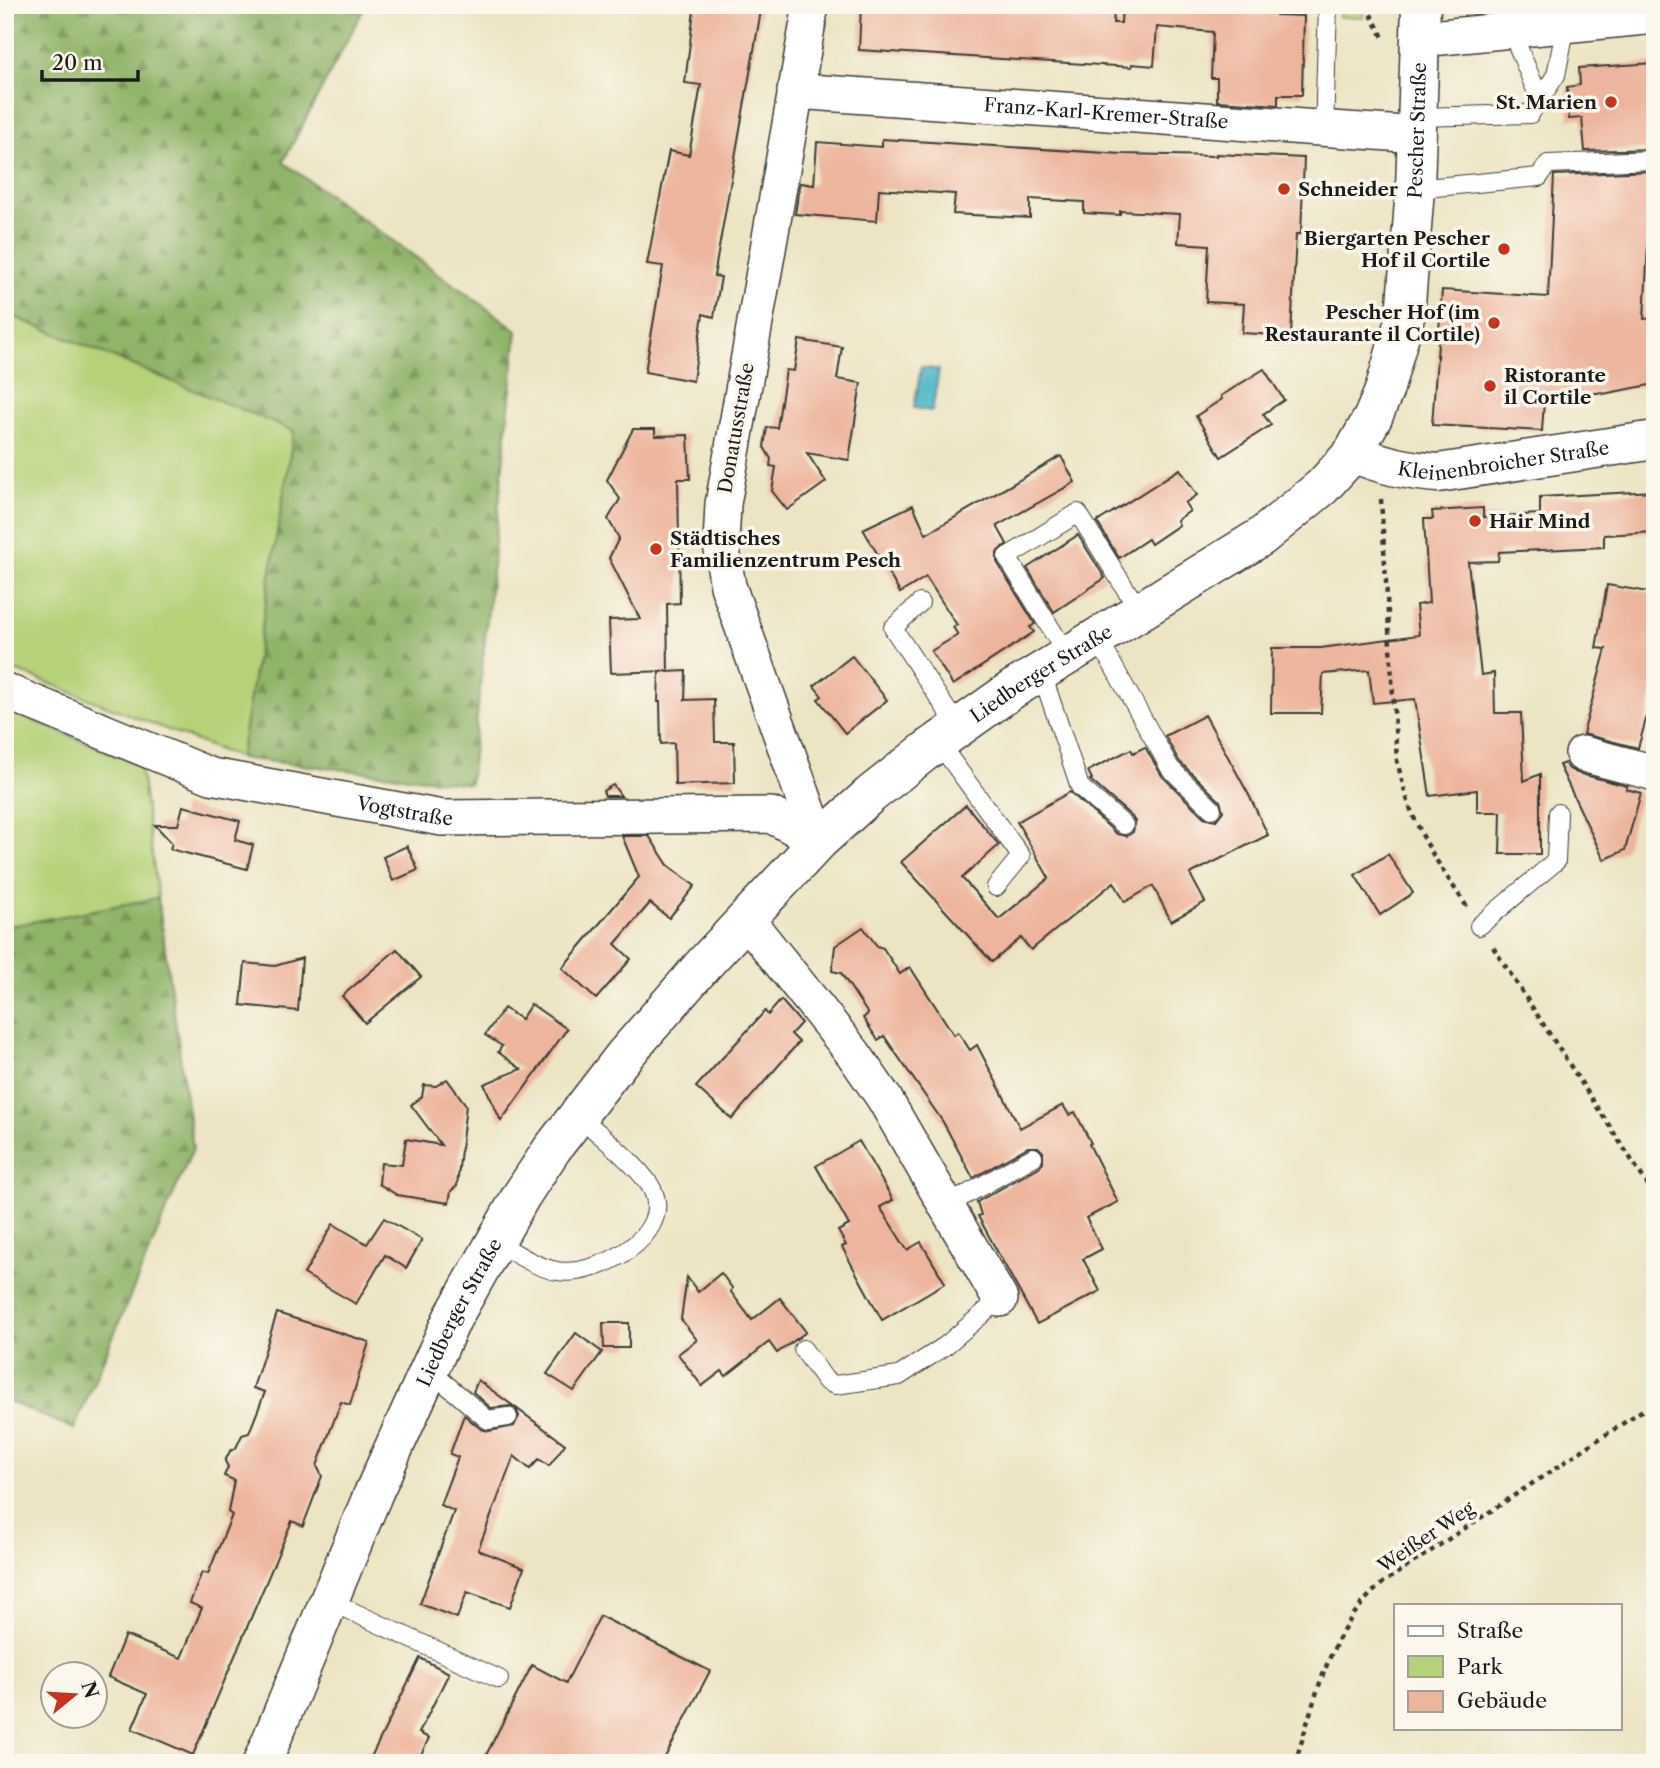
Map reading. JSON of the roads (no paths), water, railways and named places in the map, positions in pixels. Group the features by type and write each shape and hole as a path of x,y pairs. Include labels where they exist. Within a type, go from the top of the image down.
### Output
{"main road":[{"name":"Pescher Straße","path":"1366,458 1373,417 1399,341 1410,268 1421,22"},
{"name":"Kleinenbroicher Straße","path":"1366,458 1420,472 1459,471 1655,440"},
{"name":"Liedberger Straße","path":"262,1763 373,1494 452,1319 494,1241 533,1177 577,1115 664,1010 819,841 870,794 948,735 1068,654 1140,612 1278,524 1322,487 1366,458"}],"street":[{"name":"Donatusstraße","path":"811,5 723,504 721,544 729,586 819,841"},
{"path":"1421,22 1511,30 1655,16"},
{"name":"Franz-Karl-Kremer-Straße","path":"795,91 1324,130 1418,126"},
{"name":"Vogtstraße","path":"5,691 211,776 442,818 771,815 819,841"},
{"path":"1583,754 1655,773"},
{"path":"746,919 869,1075 1000,1299"}],"lane":[{"path":"1324,130 1328,5"},
{"path":"1418,126 1530,114 1556,75 1566,25"},
{"path":"1511,30 1540,100"},
{"path":"1415,189 1539,177 1548,164 1655,159"},
{"path":"1140,612 1078,513 1007,557 1068,654 1170,768 1212,809"},
{"path":"920,603 894,628 948,735 1021,856 996,887"},
{"path":"1068,654 1080,787 1124,825"},
{"path":"1479,926 1556,861 1558,813"},
{"path":"494,1241 533,1263 559,1272 584,1269 622,1255 648,1231 657,1210 652,1189 630,1163 577,1115"},
{"path":"946,1206 1033,1157"},
{"path":"803,1349 826,1381 835,1385 899,1376 946,1346 1000,1299"},
{"path":"429,1370 488,1420 508,1417"},
{"path":"329,1601 499,1679"}],"water":[{"path":"921,367 939,370 932,411 914,408"}],"place":[{"name":"St. Marien","path":"1611,102"},
{"name":"Schneider","path":"1284,189"},
{"name":"Biergarten Pescher Hof il Cortile","path":"1504,249"},
{"name":"Pescher Hof (im Restaurante il Cortile)","path":"1494,323"},
{"name":"Ristorante il Cortile","path":"1490,386"},
{"name":"Hair Mind","path":"1475,521"},
{"name":"Städtisches Familienzentrum Pesch","path":"656,549"}]}
